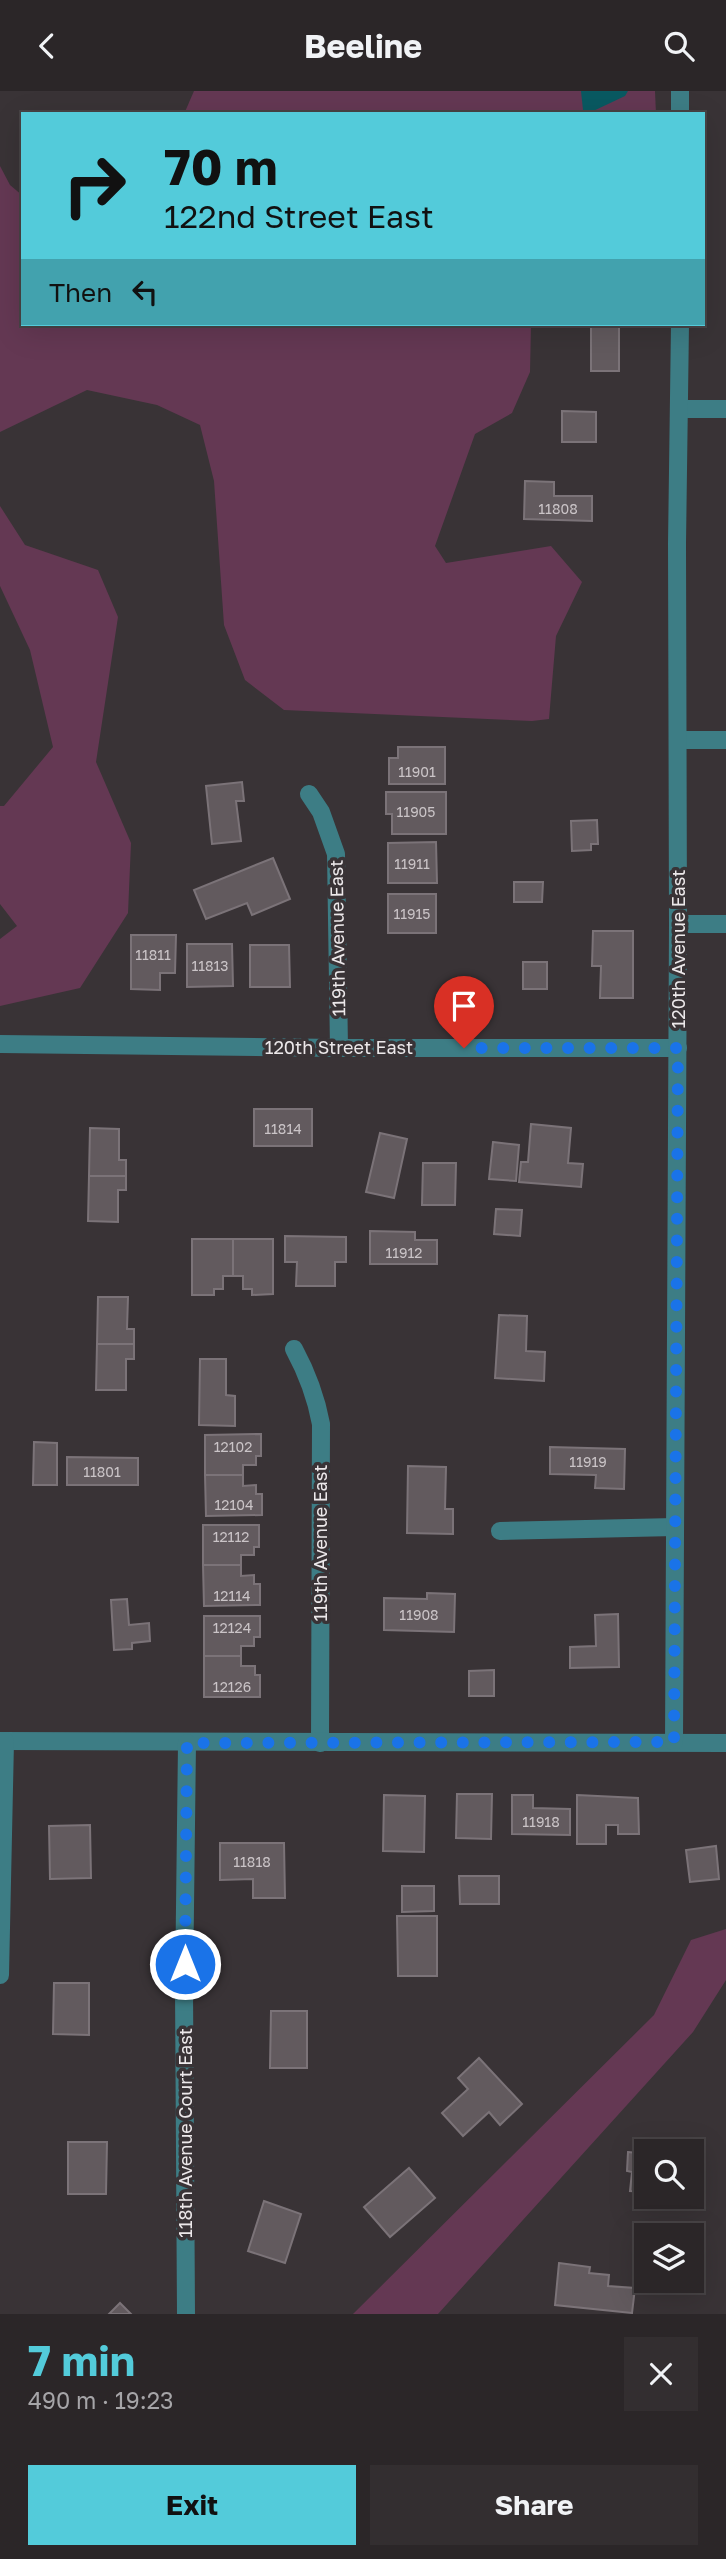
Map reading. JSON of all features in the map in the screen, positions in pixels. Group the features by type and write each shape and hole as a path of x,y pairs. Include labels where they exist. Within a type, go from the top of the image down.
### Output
{"street":[{"path":"680,91 680,112"},
{"name":"120th Avenue East","path":"674,1742 680,326"},
{"path":"680,409 726,409"},
{"path":"678,740 726,740"},
{"name":"119th Avenue East","path":"309,794 321,812 336,854 339,1048"},
{"path":"678,924 726,924"},
{"name":"120th Street East","path":"0,1044 678,1048"},
{"name":"119th Avenue East","path":"294,1349 318,1405 321,1424 320,1743"},
{"path":"500,1531 675,1527"},
{"path":"0,1975 2,1741 726,1742"},
{"name":"118th Avenue Court East","path":"186,2314 184,1976 187,1743"}],"shaded area":[{"path":"194,91 655,91 656,112 185,112"},
{"path":"0,166 10,185 21,194 21,326 531,326 530,372 512,413 475,434 435,546 446,563 551,546 582,582 556,636 549,719 532,721 284,710 245,680 224,625 214,481 200,425 157,405 87,390 0,432"},
{"path":"0,506 25,545 98,570 118,617 96,762 131,843 128,913 80,988 0,1006 0,939 17,926 0,904 0,806 4,806 53,747 30,650 0,586"},
{"path":"726,1929 726,1980 693,2032 438,2314 353,2314 654,2015 691,1940"}],"water":[{"path":"581,91 628,91 625,96 591,112 583,110"}],"building":[{"path":"591,326 619,326 619,371 591,371"},
{"path":"562,411 596,412 596,442 562,442"},
{"path":"525,481 554,482 554,496 592,496 592,521 524,519"},
{"path":"398,747 445,747 445,784 389,784 389,758 398,758"},
{"path":"242,782 244,801 236,801 241,841 212,844 206,786"},
{"path":"386,792 446,792 446,834 392,834 392,814 386,814"},
{"path":"597,820 598,844 591,844 591,850 572,851 571,821"},
{"path":"436,842 437,883 388,883 388,843"},
{"path":"273,858 290,899 252,915 247,903 206,919 194,890"},
{"path":"514,882 543,882 542,902 514,902"},
{"path":"388,894 436,894 436,933 388,933"},
{"path":"593,931 633,931 633,998 600,998 601,966 592,966"},
{"path":"131,935 176,935 175,973 160,973 160,990 131,989"},
{"path":"187,944 232,944 233,986 187,987"},
{"path":"250,945 289,945 290,987 250,987"},
{"path":"523,962 547,962 547,989 523,989"},
{"path":"254,1109 312,1109 312,1146 254,1146"},
{"path":"531,1124 571,1128 568,1163 583,1164 581,1187 519,1182 521,1162 528,1162"},
{"path":"90,1128 119,1129 119,1160 126,1160 126,1176 89,1176"},
{"path":"380,1133 407,1139 394,1198 366,1192"},
{"path":"493,1142 519,1145 516,1181 489,1179"},
{"path":"423,1163 456,1163 455,1205 422,1205"},
{"path":"89,1176 126,1176 126,1190 118,1190 118,1222 88,1221"},
{"path":"496,1209 522,1210 520,1236 494,1234"},
{"path":"370,1231 415,1232 415,1240 437,1240 437,1264 370,1264"},
{"path":"285,1236 346,1237 346,1262 335,1262 335,1286 296,1286 297,1262 285,1262"},
{"path":"192,1239 233,1239 233,1276 223,1276 223,1289 214,1289 214,1295 192,1295"},
{"path":"233,1239 273,1239 273,1294 252,1295 252,1289 243,1289 243,1276 233,1276"},
{"path":"98,1297 128,1297 127,1329 134,1329 134,1344 97,1344"},
{"path":"499,1315 527,1316 526,1351 545,1352 544,1381 495,1378"},
{"path":"97,1344 134,1344 134,1359 126,1359 126,1390 96,1390"},
{"path":"200,1359 226,1359 226,1395 235,1396 235,1426 199,1425"},
{"path":"261,1434 261,1456 256,1456 256,1465 243,1465 243,1475 205,1475 205,1435"},
{"path":"34,1442 57,1443 57,1485 33,1485"},
{"path":"550,1447 625,1449 624,1489 595,1488 596,1475 550,1474"},
{"path":"67,1457 138,1458 138,1485 67,1485"},
{"path":"408,1466 446,1467 445,1509 453,1509 453,1534 407,1533"},
{"path":"205,1475 243,1475 243,1486 256,1485 256,1494 262,1494 262,1515 206,1516"},
{"path":"203,1525 259,1525 259,1547 254,1547 254,1555 241,1555 241,1565 203,1565"},
{"path":"203,1565 241,1565 241,1576 254,1575 254,1584 260,1584 260,1605 204,1606"},
{"path":"427,1593 455,1594 454,1632 384,1630 384,1598 427,1599"},
{"path":"127,1599 129,1625 149,1623 150,1641 132,1643 132,1649 114,1650 111,1600"},
{"path":"618,1614 619,1667 570,1668 570,1647 596,1646 595,1615"},
{"path":"204,1616 260,1616 260,1637 254,1637 254,1646 241,1646 241,1656 204,1656"},
{"path":"204,1656 241,1656 241,1666 255,1666 255,1675 260,1675 260,1697 204,1697"},
{"path":"494,1670 494,1696 469,1696 469,1671"},
{"path":"457,1794 492,1794 491,1839 456,1838"},
{"path":"384,1795 425,1796 424,1852 383,1851"},
{"path":"512,1795 533,1795 533,1808 570,1809 570,1835 512,1834"},
{"path":"577,1795 638,1798 639,1834 618,1834 618,1825 606,1825 606,1844 577,1844"},
{"path":"90,1825 91,1878 50,1879 49,1826"},
{"path":"220,1843 284,1843 285,1898 253,1898 253,1879 220,1880"},
{"path":"716,1846 719,1879 690,1882 686,1850"},
{"path":"459,1876 499,1876 499,1904 460,1904"},
{"path":"402,1886 434,1886 434,1911 402,1912"},
{"path":"397,1916 437,1916 437,1976 398,1976"},
{"path":"54,1983 89,1983 89,2035 53,2034"},
{"path":"271,2011 307,2011 307,2068 270,2068"},
{"path":"479,2058 522,2104 500,2125 489,2112 463,2136 442,2113 468,2089 458,2078"},
{"path":"68,2142 107,2142 106,2194 68,2194"},
{"path":"628,2152 634,2153 634,2191 630,2191 632,2172 627,2171"},
{"path":"409,2168 435,2198 390,2237 364,2207"},
{"path":"264,2201 301,2214 285,2263 248,2251"},
{"path":"559,2263 590,2267 589,2273 609,2275 608,2286 634,2288 632,2313 555,2305"},
{"path":"120,2303 131,2314 109,2314"}],"route":[{"path":"185,1964 187,1743 674,1742 678,1048 464,1048"}]}
